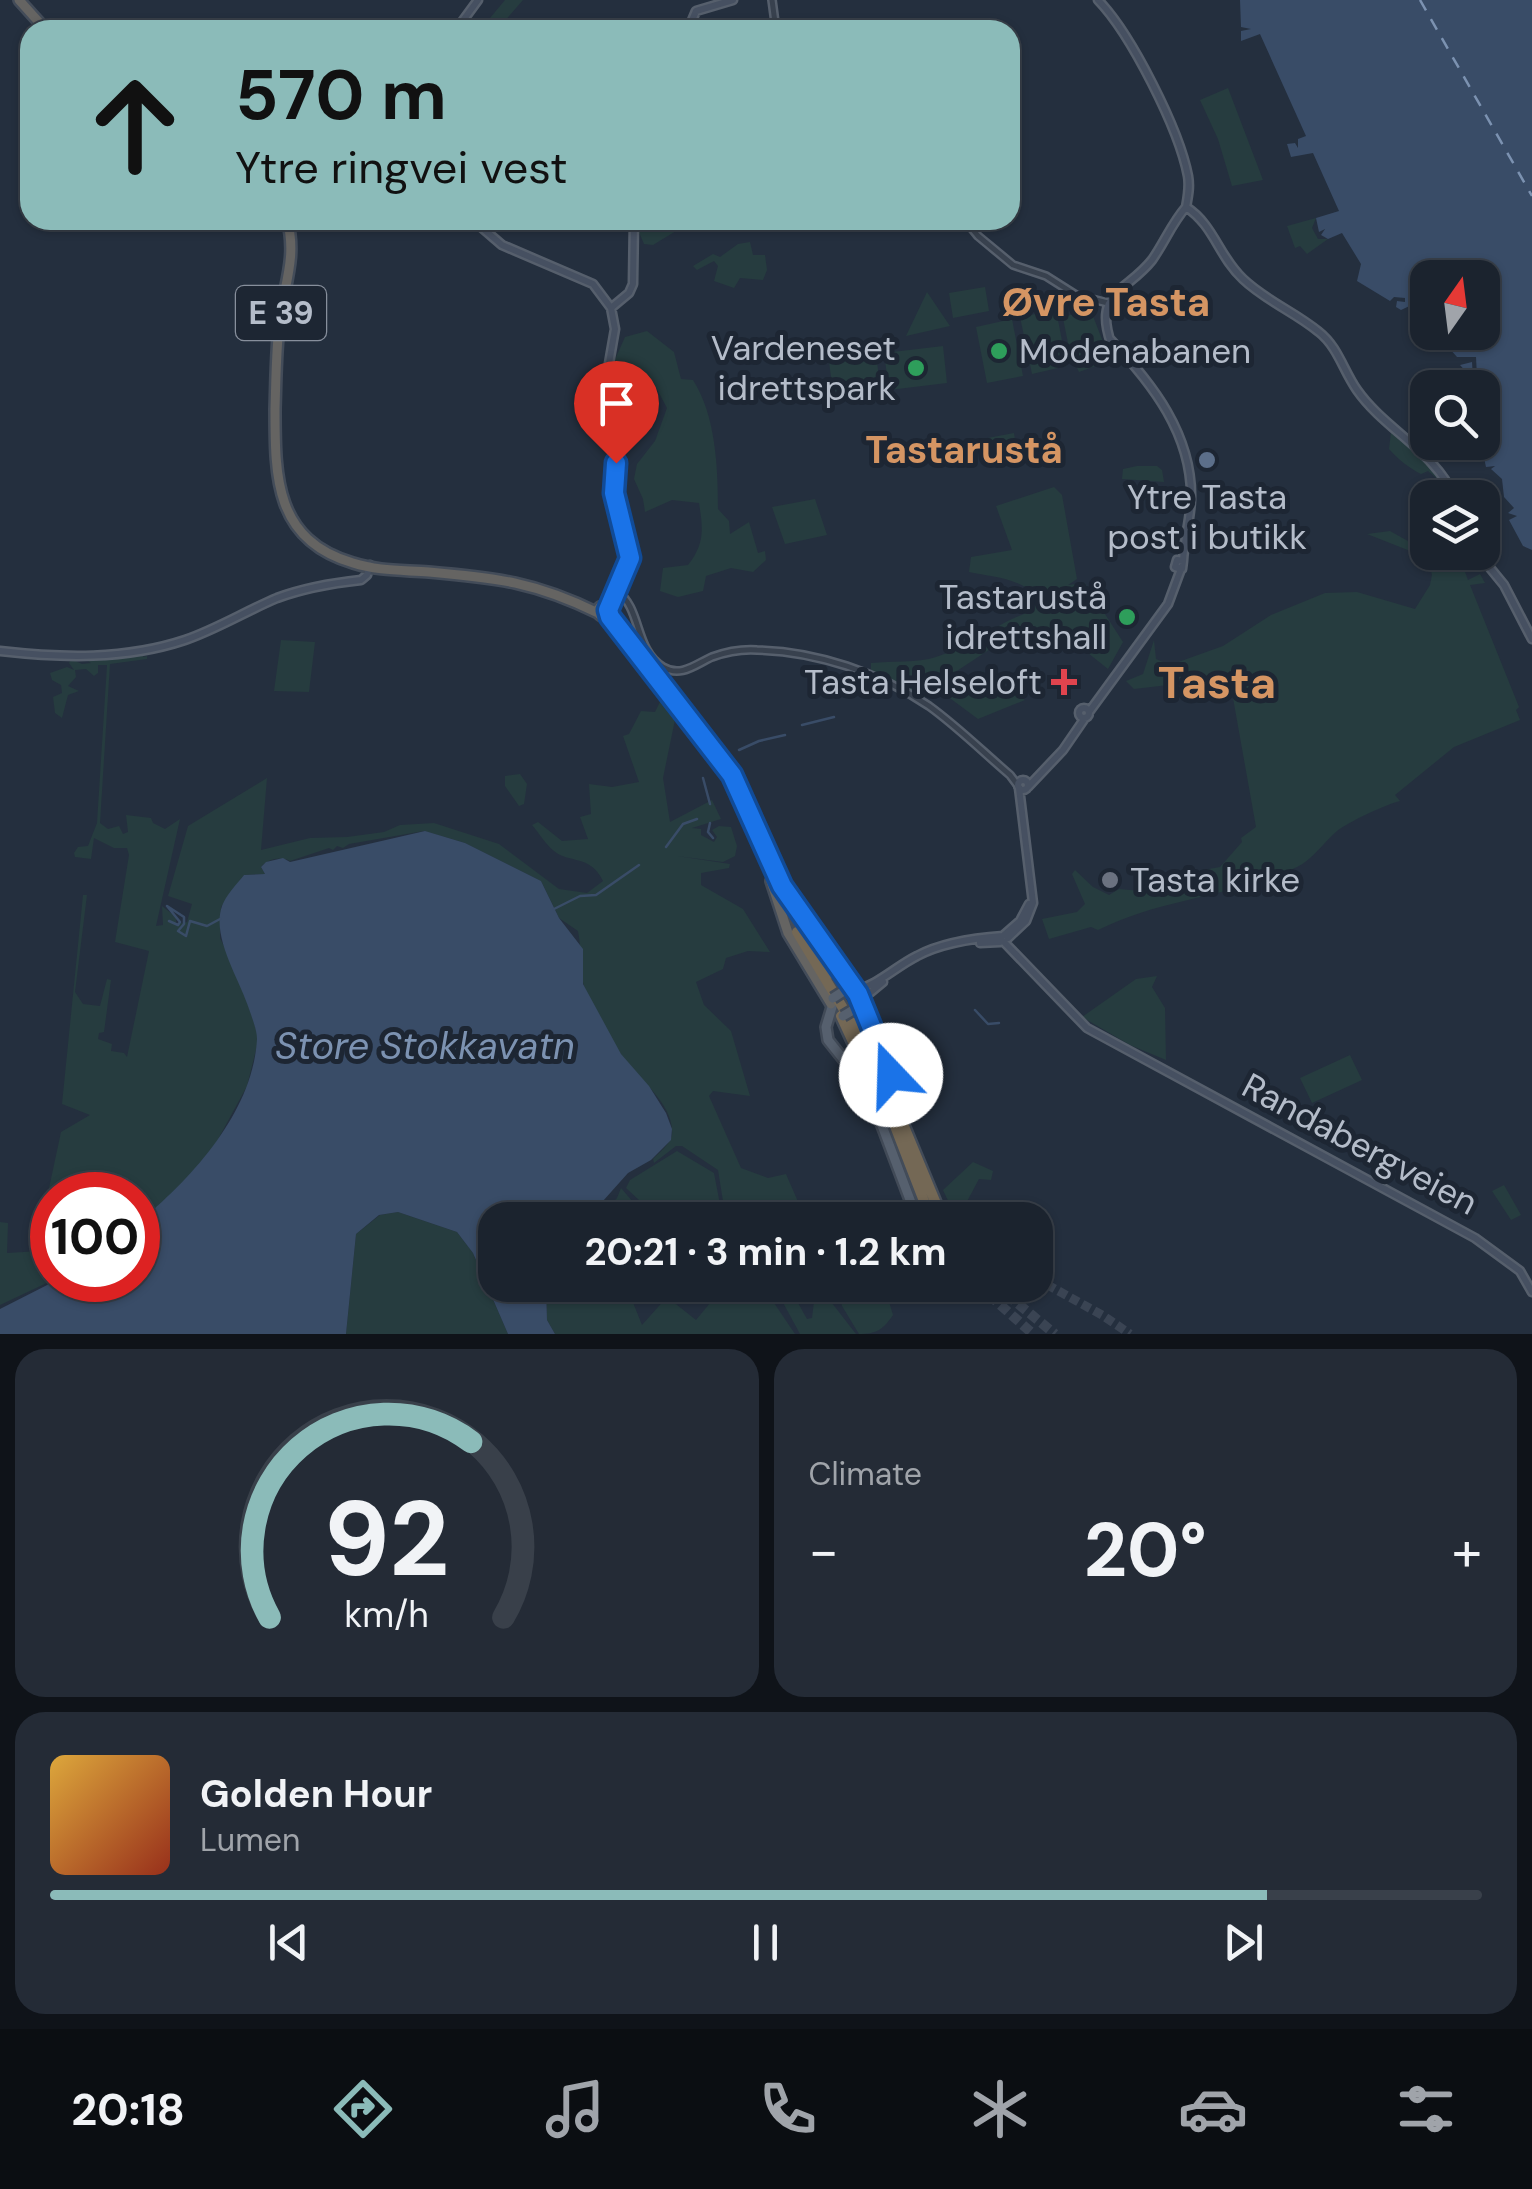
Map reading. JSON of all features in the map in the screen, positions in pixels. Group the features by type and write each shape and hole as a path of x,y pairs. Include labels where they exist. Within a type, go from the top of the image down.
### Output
{"highway":[{"path":"21,0 38,20"},
{"name":"E 39","path":"289,230 292,252 278,342 276,473 279,494 288,514 314,543 367,566 529,584 603,611 712,746 738,786 797,932 861,1038 923,1202"},
{"name":"E 39","path":"770,869 866,1036 908,1138"},
{"name":"E 39","path":"770,869 851,990"},
{"name":"E 39","path":"770,869 788,934 836,1009 904,1154"},
{"name":"E 39","path":"859,1004 882,1048 924,1202"}],"main road":[{"path":"691,20 704,7 733,0"},
{"path":"922,1202 870,1098 831,1046 826,1027 851,990 874,984 920,954 944,946 1005,939 1028,919 1033,903 1024,785 1063,750 1084,713 1100,700 1164,611 1175,587 1185,539 1190,501 1187,463 1174,425 1155,392 1110,339 1107,310 1118,288 1149,263 1186,207 1188,172 1175,136 1126,38 1098,0"},
{"path":"1186,207 1207,224 1223,256 1242,278 1329,342 1361,396 1437,468 1445,480"},
{"path":"485,230 502,245 593,284 610,305 615,329 604,392 616,430 614,493 630,558 618,591 603,611"},
{"path":"610,305 624,298 633,284 634,230"},
{"path":"0,651 108,656 148,650 195,636 277,598 354,581 367,566"},
{"path":"1492,570 1504,585 1532,639"},
{"name":"Randabergveien","path":"1005,939 1087,1028 1476,1238 1520,1272 1532,1292"},
{"path":"836,1009 859,1004 905,966 944,946"},
{"path":"851,990 859,1004"}],"street":[{"path":"973,230 1014,265 1046,276 1107,310"},
{"path":"618,591 629,600 638,634 652,657 663,666 682,671 713,657 748,650 801,655 842,665 889,684 928,706 1024,785"}],"green space":[{"path":"505,0 523,0 506,20 488,20"},
{"path":"1228,88 1263,180 1232,186 1218,139 1200,100"},
{"path":"1316,218 1312,228 1318,239 1328,239 1307,254 1300,246 1295,248 1287,226"},
{"path":"638,230 678,230 653,245 644,244"},
{"path":"750,242 753,255 765,255 767,270 763,280 740,278 734,288 714,281 718,266 714,261 697,270 693,266 713,254 720,257 738,244"},
{"path":"985,287 989,311 953,318 949,293"},
{"path":"927,292 950,326 906,336"},
{"path":"1056,310 1067,366 1032,374 1020,317"},
{"path":"1082,310 1093,316 1115,359 1079,372 1070,353 1063,318"},
{"name":"Modenabanen","path":"1012,319 1023,376 987,383 976,327"},
{"path":"647,331 674,352 681,379 693,380 701,394 714,443 718,509 729,521 730,534 749,522 758,553 765,551 766,560 753,572 731,568 706,576 703,591 678,597 660,591 663,568 688,565 694,557 701,536 699,503 672,500 645,512 634,479 637,464 655,441 667,408 652,380 613,364 625,337"},
{"name":"Vardeneset idrettspark","path":"943,346 947,383 889,390 884,353"},
{"path":"876,355 880,385 833,391 829,362"},
{"path":"1387,426 1410,447 1410,460 1424,460 1441,480 1428,471 1421,474 1412,469 1393,453 1389,449 1391,432"},
{"path":"1014,433 1017,454 981,458 977,440"},
{"path":"1157,466 1164,482 1122,479 1123,469"},
{"path":"1054,487 1062,495 1077,579 1068,585 1085,583 1095,599 1105,595 1107,609 1103,611 1123,642 1108,669 1059,630 1046,630 1007,638 931,688 923,699 871,672 871,663 936,657 1032,611 1038,597 1015,582 969,572 971,557 1012,550 996,506"},
{"path":"815,499 827,535 785,544 772,507"},
{"path":"1390,531 1410,542 1410,551 1367,534"},
{"path":"1431,570 1464,570 1468,580 1480,574 1485,583 1470,585 1519,707 1516,710 1520,720 1454,747 1395,795 1400,801 1342,827 1297,867 1247,885 1147,911 1098,930 1091,927 1049,939 1042,919 1077,912 1085,904 1072,874 1075,870 1093,887 1109,895 1119,889 1141,891 1188,883 1186,873 1220,867 1242,842 1241,838 1256,827 1233,698 1203,681 1134,689 1126,681 1143,674 1154,640 1156,659 1170,665 1223,646 1271,615 1325,593 1357,592 1415,609"},
{"path":"281,640 315,642 309,692 274,691"},
{"path":"147,656 147,659 110,664 100,823 108,829 119,826 123,834 128,832 126,815 151,818 165,829 180,819 156,926 163,925 162,906 176,917 176,924 187,922 192,904 168,896 188,826 267,778 261,850 310,838 347,837 384,832 400,825 434,823 499,844 559,889 587,893 603,881 598,872 554,851 532,825 538,822 562,841 588,839 580,817 591,814 589,784 612,787 639,782 623,736 629,734 641,711 655,712 664,694 677,710 663,778 670,822 712,800 721,819 692,828 701,829 701,835 714,842 717,837 712,830 731,827 737,846 735,856 723,862 677,856 730,864 729,868 701,873 701,885 743,909 770,952 748,951 726,958 723,969 696,982 704,1005 731,1031 750,1096 713,1091 709,1096 741,1168 768,1178 786,1174 798,1202 723,1202 718,1170 682,1146 676,1146 654,1163 653,1159 672,1135 668,1113 622,1056 591,1004 582,980 578,931 559,918 541,881 465,843 424,831 337,846 290,861 274,859 261,867 265,874 244,875 221,907 220,938 239,977 259,1038 247,1086 216,1143 176,1194 160,1206 160,1172 52,1172 61,1132 90,1115 62,1104 83,895 87,895 75,992 83,1004 100,1006 107,979 111,980 104,1032 99,1033 98,1039 112,1044 111,1051 127,1057 149,951 115,942 127,848 114,848 94,838 91,859 75,857 74,853 78,847 88,846 97,823 107,665 98,665 94,676 86,669 75,670 76,677 68,686 79,691 68,695 62,718 55,713 53,697 62,693 61,685 52,680 50,673 67,667 74,670 71,659 82,664"},
{"path":"982,671 1025,700 978,719 947,696"},
{"path":"520,774 527,784 524,804 519,806 505,786 505,776"},
{"path":"1157,976 1152,987 1165,1008 1166,1060 1130,1045 1082,1017 1136,979"},
{"path":"1350,1055 1362,1080 1312,1103 1300,1078"},
{"path":"677,1151 714,1173 720,1202 639,1200 626,1188 630,1180"},
{"path":"973,1162 993,1171 991,1180 979,1179 967,1202 949,1202 943,1190"},
{"path":"1504,1185 1521,1215 1511,1220 1492,1191"},
{"path":"621,1188 633,1202 614,1202"},
{"path":"398,1212 457,1232 478,1265 478,1302 494,1302 508,1334 346,1334 356,1234 380,1215"},
{"path":"0,1222 8,1223 7,1253 30,1252 30,1291 0,1305"},
{"path":"546,1302 633,1302 642,1325 663,1302 673,1302 696,1320 711,1302 773,1302 795,1334 555,1334 547,1320"},
{"path":"783,1302 797,1302 807,1319 812,1318 814,1302 831,1302 856,1334 800,1334"},
{"path":"841,1302 889,1302 893,1315 879,1330 859,1334"}],"water":[{"path":"1240,0 1532,0 1532,550 1523,546 1509,520 1517,516 1508,513 1514,508 1504,497 1502,479 1491,469 1495,466 1486,467 1484,460 1500,460 1500,370 1477,370 1476,357 1457,357 1451,350 1500,350 1500,260 1410,260 1410,306 1401,310 1396,307 1397,301 1405,302 1405,298 1394,297 1390,301 1357,281 1361,264 1342,233 1328,239 1321,235 1325,229 1319,232 1316,218 1339,211 1313,153 1291,157 1287,144 1295,143 1298,148 1298,139 1306,136 1260,34 1241,41 1241,31 1251,29 1241,27"},
{"path":"1472,362 1472,370 1460,365"},
{"name":"Store Stokkavatn","path":"425,831 465,843 541,881 559,918 583,949 583,984 621,1054 666,1113 671,1140 651,1160 628,1173 602,1202 478,1202 478,1265 457,1232 398,1212 379,1215 356,1234 346,1334 0,1334 0,1309 30,1294 30,1302 160,1302 160,1203 216,1142 232,1118 253,1066 255,1028 220,931 224,902 244,875 265,874 261,867 266,862 283,858 290,862"},
{"name":"Store Stokkavatn","path":"494,1302 546,1302 547,1320 555,1334 508,1334"}],"waterway":[{"path":"802,725 834,717"},
{"path":"739,750 785,735"},
{"path":"703,778 710,804"},
{"path":"666,847 683,824 697,819"},
{"path":"710,823 708,832 713,838"},
{"path":"554,909 580,896 596,895 639,865"},
{"path":"169,921 178,925 180,922 167,906 184,917 178,931 186,936 190,921 207,926 220,919"},
{"path":"975,1010 988,1024 999,1023"}],"ferry route":[{"path":"1420,0 1532,196"}],"tunnel":[{"path":"1053,1288 1130,1334"},
{"path":"997,1302 1033,1334"},
{"path":"1016,1302 1055,1334"}],"place":[{"name":"Modenabanen","path":"999,351"},
{"name":"Vardeneset idrettspark","path":"916,368"},
{"name":"Ytre Tasta post i butikk","path":"1207,460"},
{"name":"Tastarustå idrettshall","path":"1127,617"},
{"name":"Tasta Helseloft","path":"1064,682"},
{"name":"Tasta kirke","path":"1110,880"}],"district":[{"name":"Øvre Tasta","path":"1106,302"},
{"name":"Tastarustå","path":"964,450"},
{"name":"Tasta","path":"1217,682"}],"route":[{"path":"616,463 614,493 630,558 608,610 610,617 732,775 769,864 858,994 891,1075"}]}
